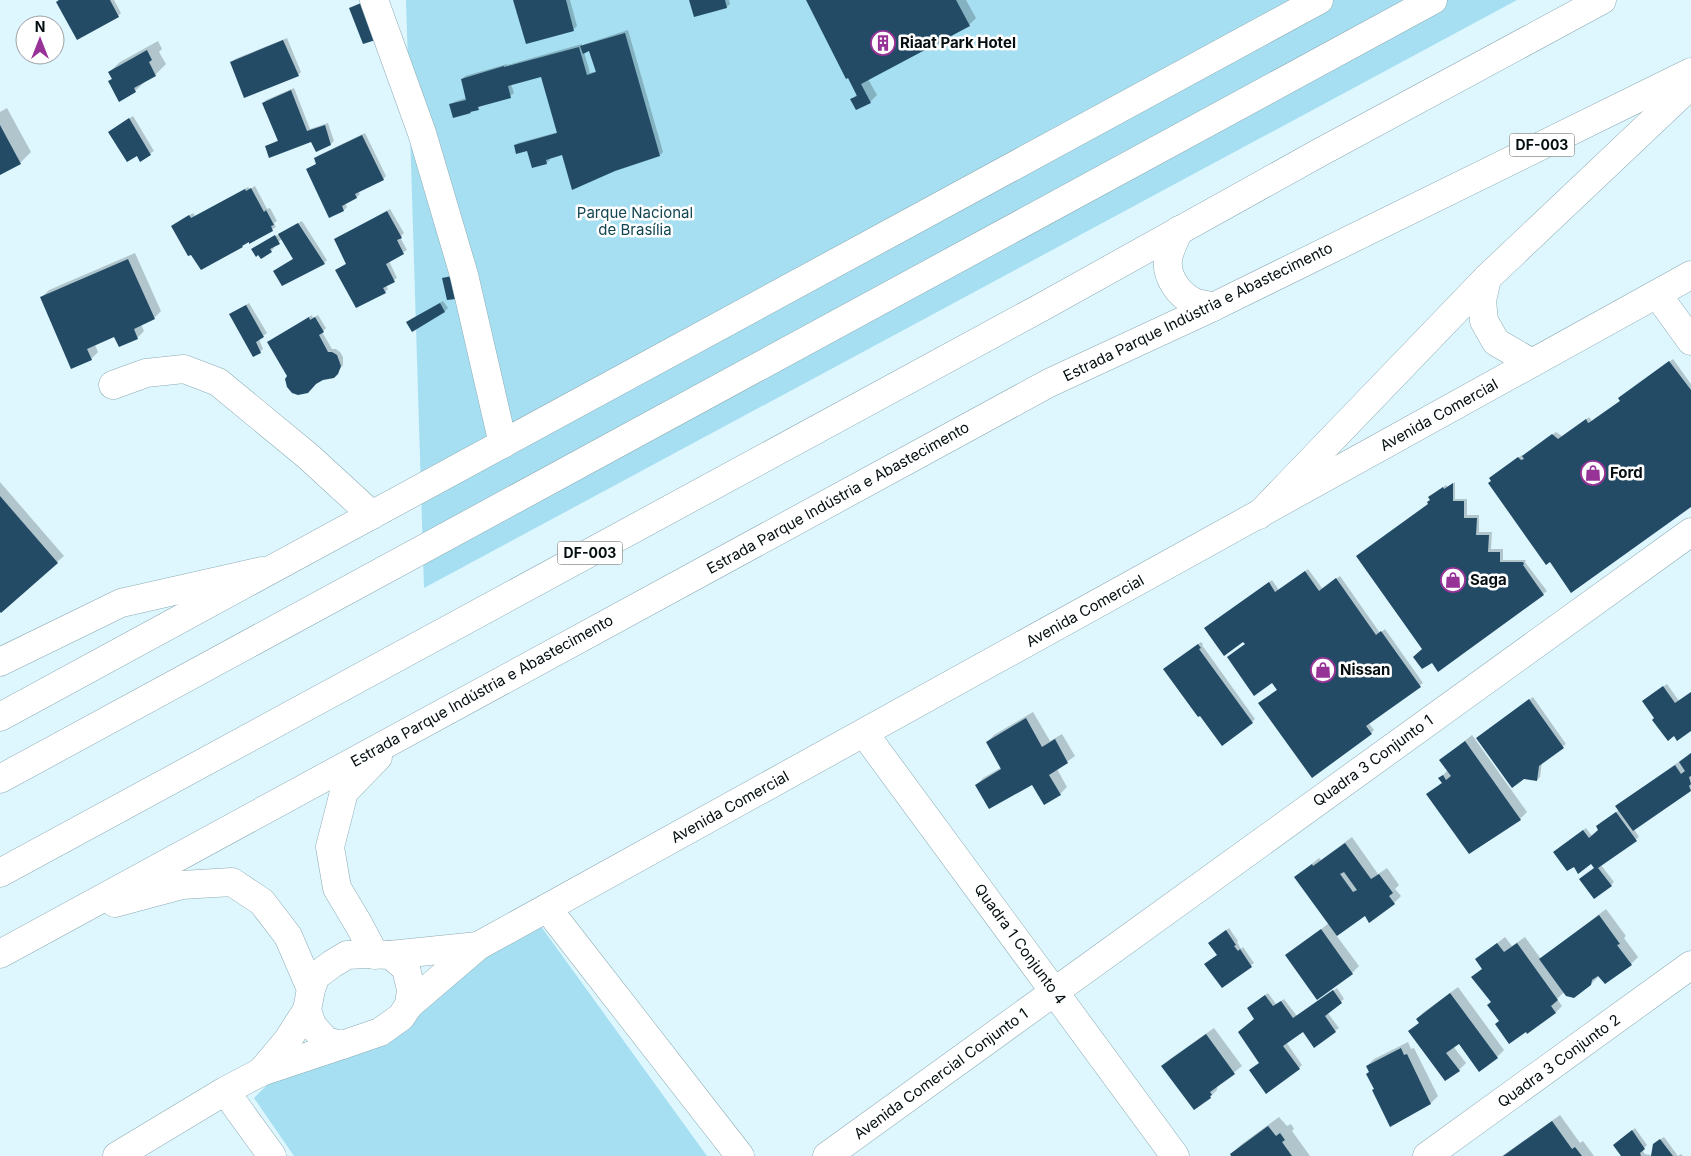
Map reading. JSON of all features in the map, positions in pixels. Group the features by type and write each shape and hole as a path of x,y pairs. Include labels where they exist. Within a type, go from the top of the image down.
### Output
{"main road":[{"path":"374,0 422,133 462,265 503,444"},
{"path":"0,717 1319,0"},
{"path":"0,779 1433,0"},
{"name":"DF-003","path":"0,874 1602,0"},
{"name":"Estrada Parque Indústria e Abastecimento","path":"0,954 1049,383 1213,307 1691,72"},
{"path":"1259,514 1487,278 1691,85"},
{"path":"1179,230 1168,262 1170,278 1180,292 1193,302 1213,307"},
{"name":"Avenida Comercial","path":"409,1005 478,946 1691,275"},
{"path":"1487,278 1482,301 1484,321 1496,342 1532,363"},
{"path":"1657,294 1691,341"},
{"path":"112,385 146,373 184,369 218,382 309,457 372,515"},
{"name":"Quadra 3 Conjunto 1","path":"1054,991 1691,532"},
{"path":"0,662 121,603 275,568"},
{"name":"Quadra 1 Conjunto 4","path":"864,733 1175,1156"},
{"path":"117,1156 225,1091 261,1072 380,1032 401,1017 409,1005 411,990 406,968 382,955 359,925 337,888 330,847 344,792 395,739"},
{"path":"72,914 182,885 232,882 262,902 288,936 309,1000 312,1025 326,1041 342,1045"},
{"path":"547,908 740,1156"},
{"name":"Avenida Comercial","path":"382,955 478,946"},
{"path":"261,1072 287,1041 309,1000 316,976 347,955 382,955"},
{"name":"Quadra 3 Conjunto 2","path":"1427,1156 1691,965"},
{"name":"Avenida Comercial Conjunto 1","path":"827,1156 1054,991"},
{"path":"225,1091 272,1156"}],"green space":[{"name":"Parque Nacional de Brasília","path":"406,0 1517,0 424,588"},
{"path":"540,925 707,1156 294,1156 254,1098 273,1079 419,1008 490,954"}],"building":[{"path":"59,0 110,0 119,17 77,40 65,15 56,2"},
{"path":"513,0 566,0 574,31 526,44"},
{"path":"689,0 725,0 727,8 694,17"},
{"name":"Riaat Park Hotel","path":"806,0 956,0 970,26 861,84 871,103 856,110 850,99 857,96 848,78 846,79"},
{"path":"366,1 385,37 363,44 349,8"},
{"path":"625,33 660,156 615,171 572,190 562,155 546,160 547,164 532,168 527,151 516,154 514,145 557,133 541,77 508,86 511,98 478,107 479,110 453,118 449,104 466,100 461,79 579,47 587,75 596,72 589,51 583,54 580,46"},
{"path":"283,40 299,76 244,98 230,62"},
{"path":"147,50 152,60 149,62 156,76 134,88 136,92 119,102 108,81 112,79 108,72"},
{"path":"291,90 307,131 325,125 331,145 316,152 311,142 269,158 265,146 278,141 262,103"},
{"path":"129,118 151,155 140,162 137,156 127,162 108,132"},
{"path":"0,125 21,164 0,175"},
{"path":"362,135 384,180 355,194 357,198 342,206 344,211 329,218 306,169 316,164 314,158"},
{"path":"251,188 264,212 266,210 274,225 271,226 273,231 249,244 249,242 201,270 191,255 188,256 171,226 189,215 191,218 245,189 246,191"},
{"path":"387,211 402,238 397,240 404,254 386,264 395,282 383,288 386,293 356,308 335,270 346,264 334,239"},
{"path":"298,223 325,264 282,286 273,271 293,259 278,234"},
{"path":"275,235 280,244 270,249 272,252 261,259 258,255 256,257 251,249"},
{"path":"128,259 155,319 134,329 138,339 119,347 114,337 87,349 92,360 71,369 40,297"},
{"path":"452,276 456,299 447,300 442,278"},
{"path":"440,303 445,312 412,332 406,322"},
{"path":"246,305 264,337 256,342 261,353 253,357 229,314"},
{"path":"309,317 310,320 315,317 324,332 319,335 328,352 337,355 341,366 334,378 323,380 316,384 308,393 298,395 292,393 287,387 285,379 287,376 267,342"},
{"name":"Ford","path":"1669,361 1691,390 1691,507 1571,593 1550,562 1546,565 1488,483 1491,481 1489,478 1518,457 1521,460 1524,459 1522,456 1552,434 1558,439 1586,419 1588,423 1590,422 1620,401 1618,398"},
{"name":"Saga","path":"1453,483 1453,501 1464,501 1464,518 1477,518 1476,535 1489,535 1488,552 1500,552 1500,562 1523,562 1523,565 1544,595 1438,672 1432,663 1422,669 1413,657 1422,649 1356,556 1428,504 1427,502 1430,500 1428,497"},
{"path":"0,496 58,563 1,613 0,612"},
{"name":"Nissan","path":"1305,571 1319,591 1336,578 1376,635 1381,631 1421,687 1366,726 1372,734 1312,778 1258,703 1277,690 1272,683 1254,696 1227,657 1245,644 1243,642 1224,656 1204,628 1269,582 1275,592"},
{"path":"1198,644 1201,648 1199,649 1253,723 1222,746 1163,669"},
{"path":"1663,686 1675,703 1691,692 1691,731 1677,741 1674,736 1668,741 1652,720 1654,718 1642,701"},
{"path":"1529,699 1564,748 1539,766 1537,781 1524,779 1512,788 1476,738"},
{"path":"1026,718 1042,747 1055,739 1068,763 1049,775 1061,795 1044,805 1032,785 989,809 975,785 1001,769 986,742"},
{"path":"1465,741 1521,820 1469,854 1426,794 1442,783 1438,778 1443,775 1446,780 1451,776 1439,760"},
{"path":"1691,753 1691,776 1689,777 1691,784 1689,786 1691,791 1633,831 1615,806 1675,765 1681,774 1685,771 1679,762"},
{"path":"1616,812 1637,841 1598,868 1612,886 1594,899 1579,879 1594,868 1591,864 1578,874 1574,867 1567,871 1553,852 1583,830 1589,838 1598,830 1596,826"},
{"path":"1345,843 1371,879 1379,874 1393,893 1389,896 1395,904 1369,923 1365,916 1337,936 1294,877 1312,864 1313,866","holes":["1344,872 1357,890 1353,892 1340,874"]},
{"path":"1599,915 1620,944 1617,945 1632,965 1605,984 1598,976 1592,980 1591,985 1574,998 1566,996 1539,959"},
{"path":"1321,929 1353,974 1317,1000 1285,955"},
{"path":"1226,930 1236,945 1234,946 1238,951 1240,949 1252,967 1222,988 1204,964 1217,955 1208,943"},
{"path":"1497,943 1504,952 1517,943 1558,1000 1551,1006 1556,1013 1527,1034 1526,1032 1509,1044 1495,1024 1499,1021 1487,1005 1491,1002 1471,977 1482,969 1475,959"},
{"path":"1333,990 1342,1003 1325,1016 1336,1032 1314,1048 1303,1032 1283,1046 1300,1069 1266,1094 1249,1070 1259,1063 1238,1032 1254,1019 1247,1008 1265,995 1273,1006 1281,1001 1293,1018"},
{"path":"1450,993 1498,1058 1479,1072 1459,1044 1446,1053 1460,1071 1445,1081 1408,1031 1419,1023 1416,1019"},
{"path":"1206,1034 1235,1074 1210,1092 1211,1098 1194,1110 1161,1066"},
{"path":"1401,1048 1404,1055 1407,1054 1431,1104 1390,1127 1372,1090 1374,1089 1366,1074 1369,1072 1366,1066"},
{"path":"1552,1121 1572,1149 1575,1147 1582,1156 1503,1156"},
{"path":"1268,1126 1276,1136 1280,1133 1285,1140 1282,1142 1292,1156 1231,1156 1230,1154"},
{"path":"1632,1130 1645,1149 1640,1153 1641,1156 1621,1156 1613,1145"},
{"path":"1660,1139 1673,1156 1651,1156 1653,1144"}],"place":[{"name":"Riaat Park Hotel","path":"883,43"},
{"name":"Ford","path":"1593,473"},
{"name":"Saga","path":"1453,580"},
{"name":"Nissan","path":"1323,670"}]}
